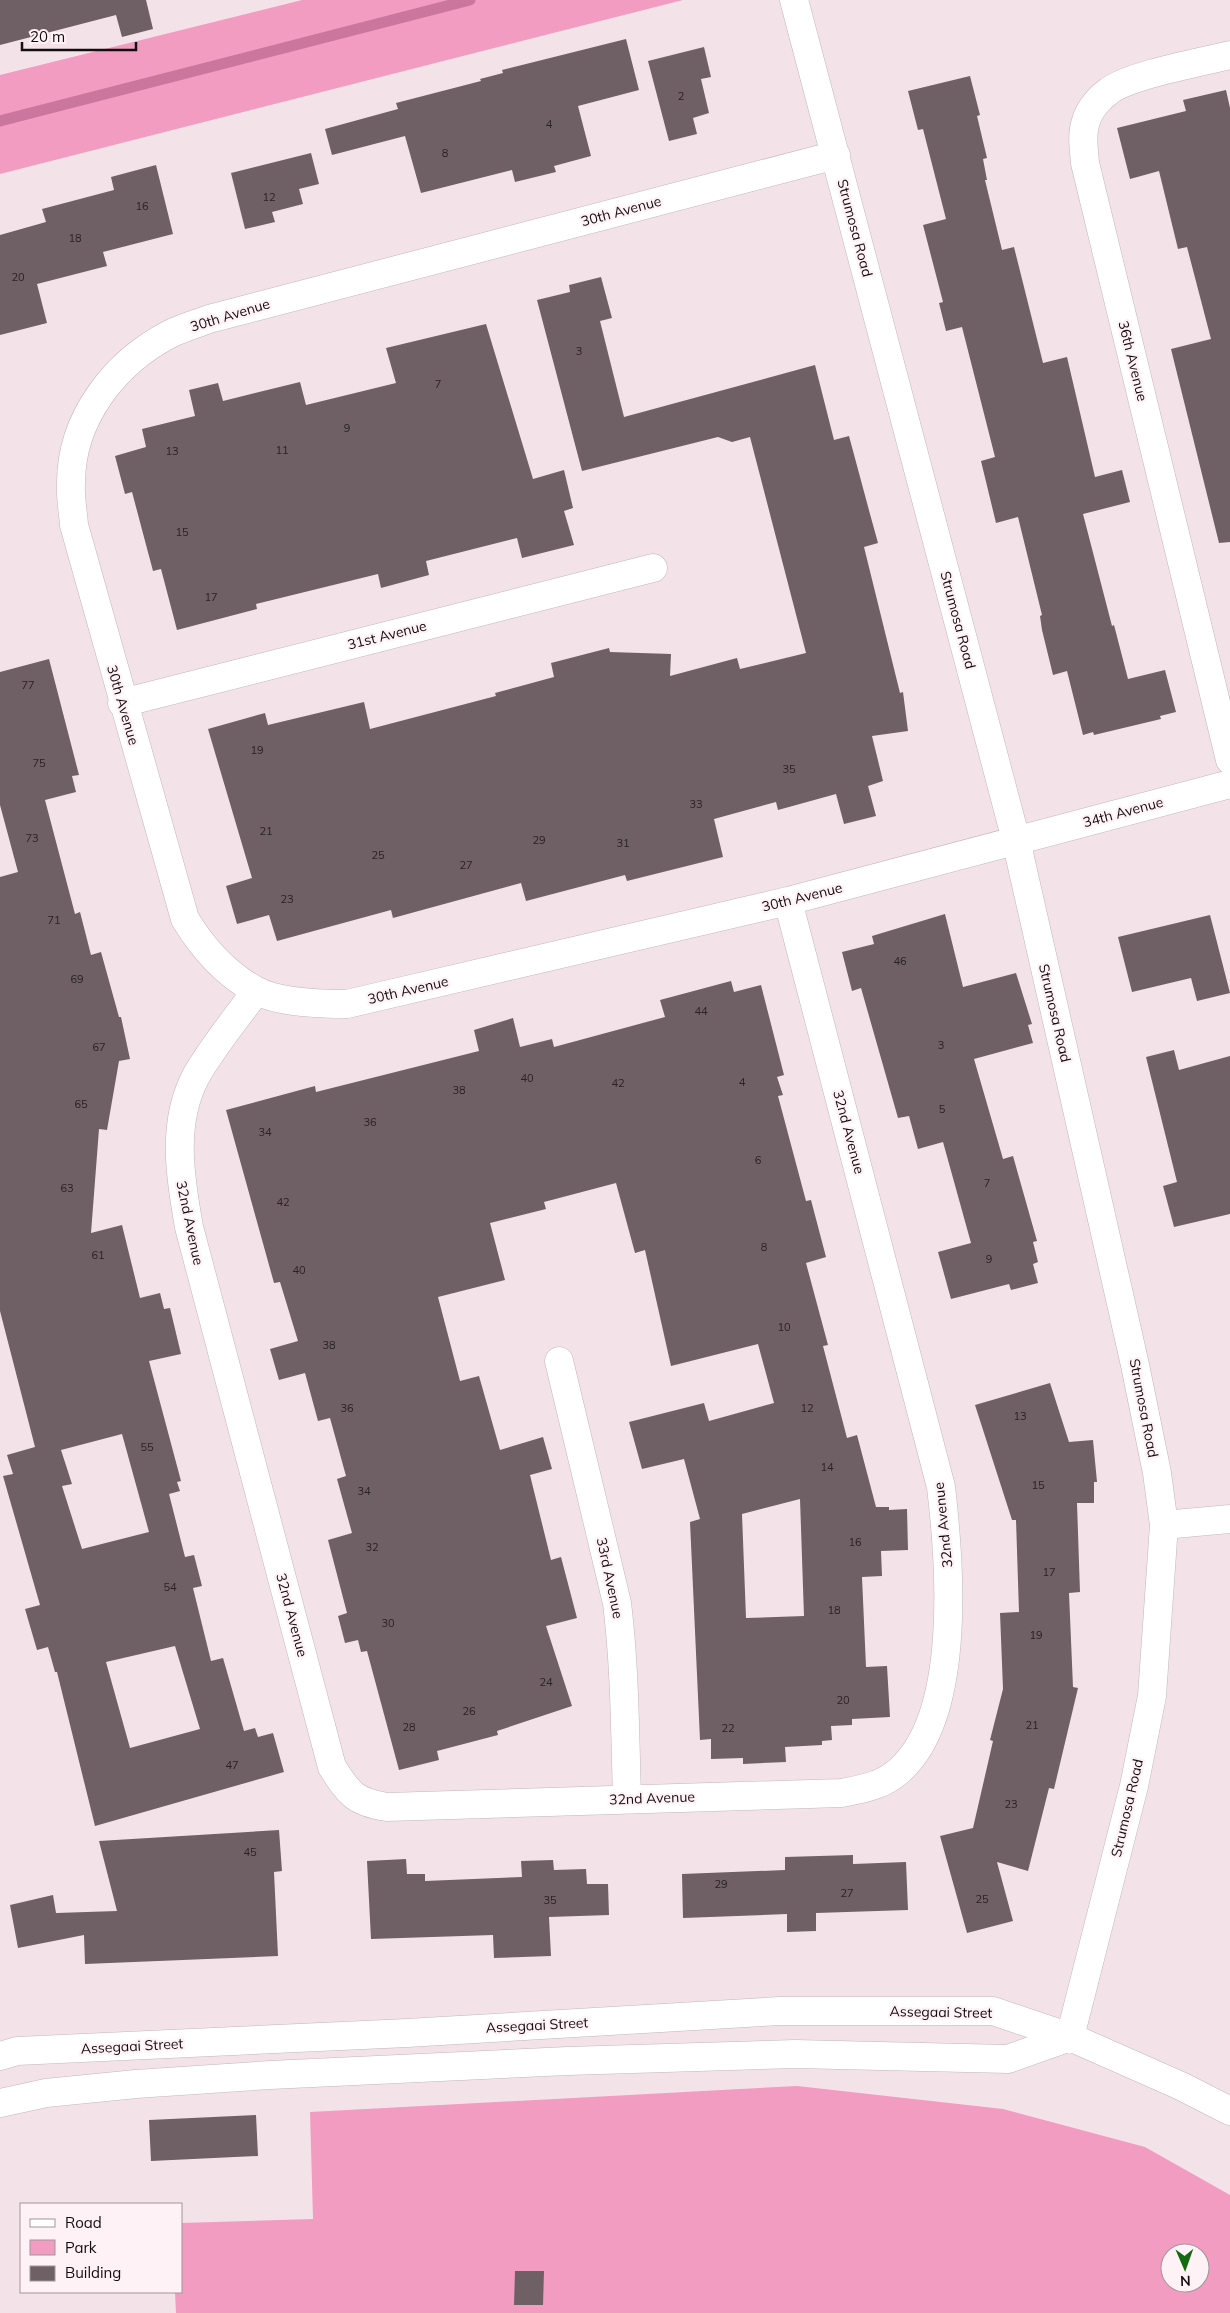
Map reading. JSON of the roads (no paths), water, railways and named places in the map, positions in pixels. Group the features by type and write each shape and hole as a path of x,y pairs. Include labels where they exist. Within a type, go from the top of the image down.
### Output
{"street":[{"name":"Strumosa Road","path":"794,0 1016,840 1135,1365 1157,1473 1164,1525 1152,1696 1134,1786 1070,2037"},
{"name":"36th Avenue","path":"1230,55 1143,77 1110,90 1097,102 1086,120 1083,137 1085,163 1230,760"},
{"name":"30th Avenue","path":"836,155 209,319 170,334 137,355 113,376 91,407 77,439 70,482 74,525 122,703 185,919 198,941 217,960 256,991 294,1001 347,1004 788,901 1016,840"},
{"name":"31st Avenue","path":"122,703 653,568"},
{"name":"34th Avenue","path":"1016,840 1230,784"},
{"name":"32nd Avenue","path":"256,991 211,1052 195,1078 185,1110 179,1141 180,1170 189,1227 332,1767 345,1788 366,1804 387,1807 626,1798 841,1793 871,1788 900,1771 920,1747 937,1705 946,1650 949,1596 948,1542 941,1487 788,901"},
{"name":"33rd Avenue","path":"559,1361 617,1603 623,1674 626,1798"},
{"path":"1164,1525 1230,1519"},
{"name":"Assegaai Street","path":"0,2056 17,2051 416,2033 780,2011 993,2011 1070,2037 1181,2086 1230,2111"},
{"path":"0,2103 46,2093 136,2084 270,2075 558,2062 795,2054 1008,2059 1070,2037"}],"waterway":[{"path":"0,121 470,0"}]}
